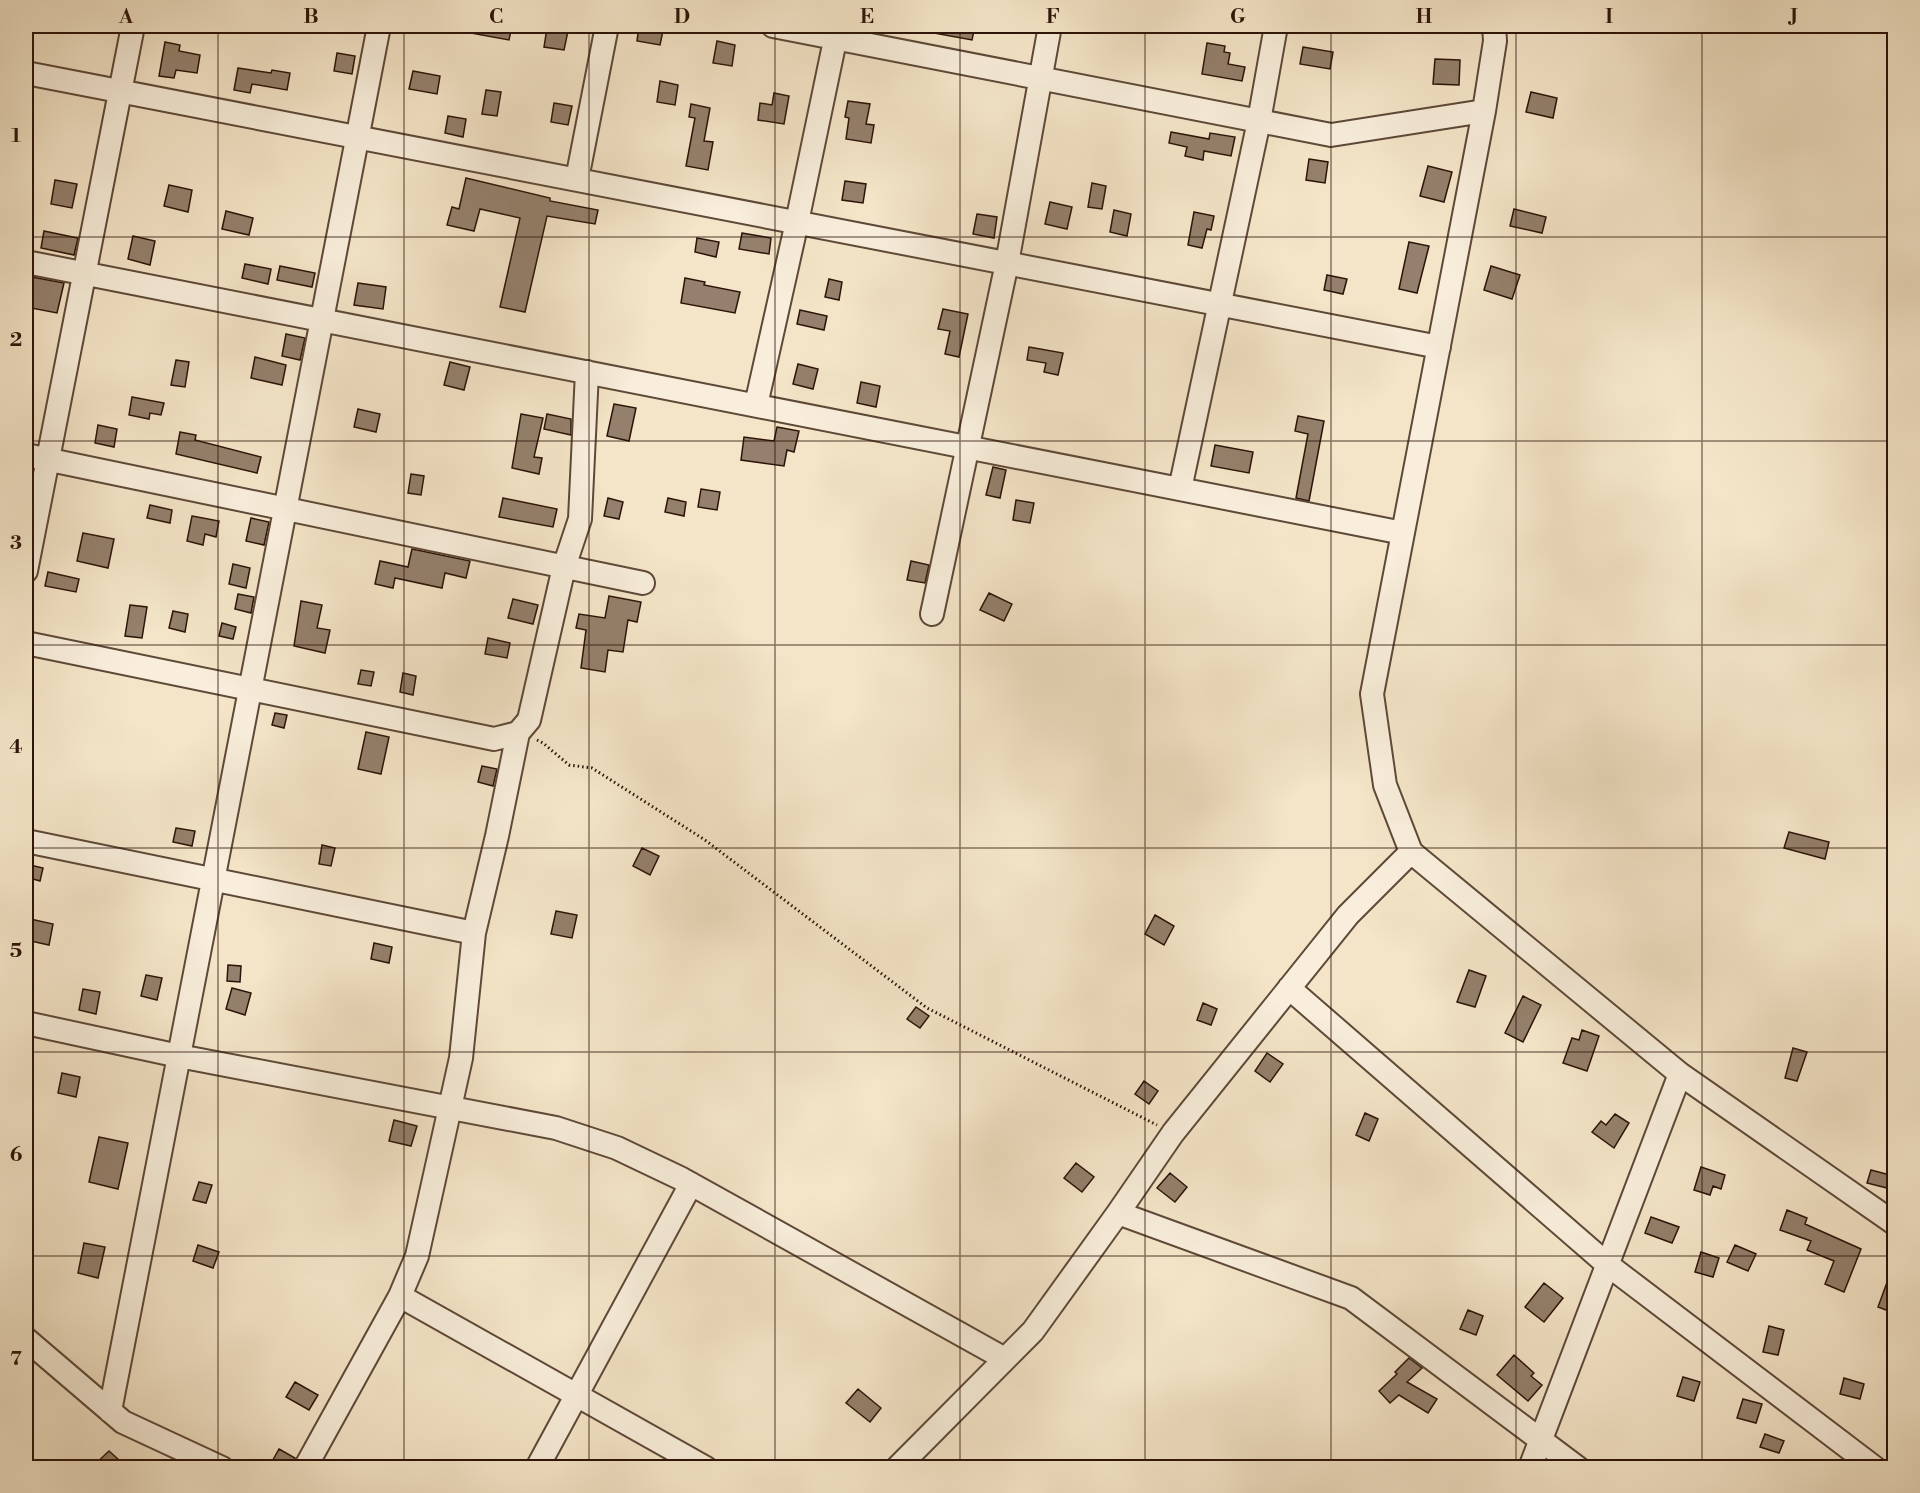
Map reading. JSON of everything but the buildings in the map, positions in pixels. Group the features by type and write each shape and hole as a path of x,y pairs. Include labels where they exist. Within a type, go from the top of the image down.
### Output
{"street":[{"path":"26,571 36,457 84,274 133,26"},
{"path":"110,1412 378,26"},
{"path":"577,179 607,26"},
{"path":"773,26 837,32 1041,77 1331,135 1484,111"},
{"path":"932,614 1006,263 1050,26"},
{"path":"1180,489 1259,121 1276,26"},
{"path":"1494,26 1495,41 1484,111 1372,694 1385,786 1411,852 1680,1074 1894,1223"},
{"path":"756,405 837,32"},
{"path":"26,72 1439,347"},
{"path":"26,262 1403,533"},
{"path":"305,1467 400,1296 417,1256 461,1058 474,933 518,733 529,720 564,567 579,519 587,372"},
{"path":"36,457 643,583"},
{"path":"26,643 494,739 518,733"},
{"path":"26,841 474,933"},
{"path":"897,1467 1033,1331 1173,1133 1348,915 1411,852"},
{"path":"1289,988 1608,1265 1875,1467"},
{"path":"26,1023 179,1056 556,1128 617,1148 691,1184 1005,1359"},
{"path":"1530,1467 1680,1074"},
{"path":"537,1467 691,1184"},
{"path":"1118,1213 1352,1298 1578,1467"},
{"path":"400,1296 706,1467"},
{"path":"26,1338 123,1422 222,1467"}],"path":[{"path":"518,733 543,743 569,765 592,768 705,840 927,1008 1173,1133"}]}
